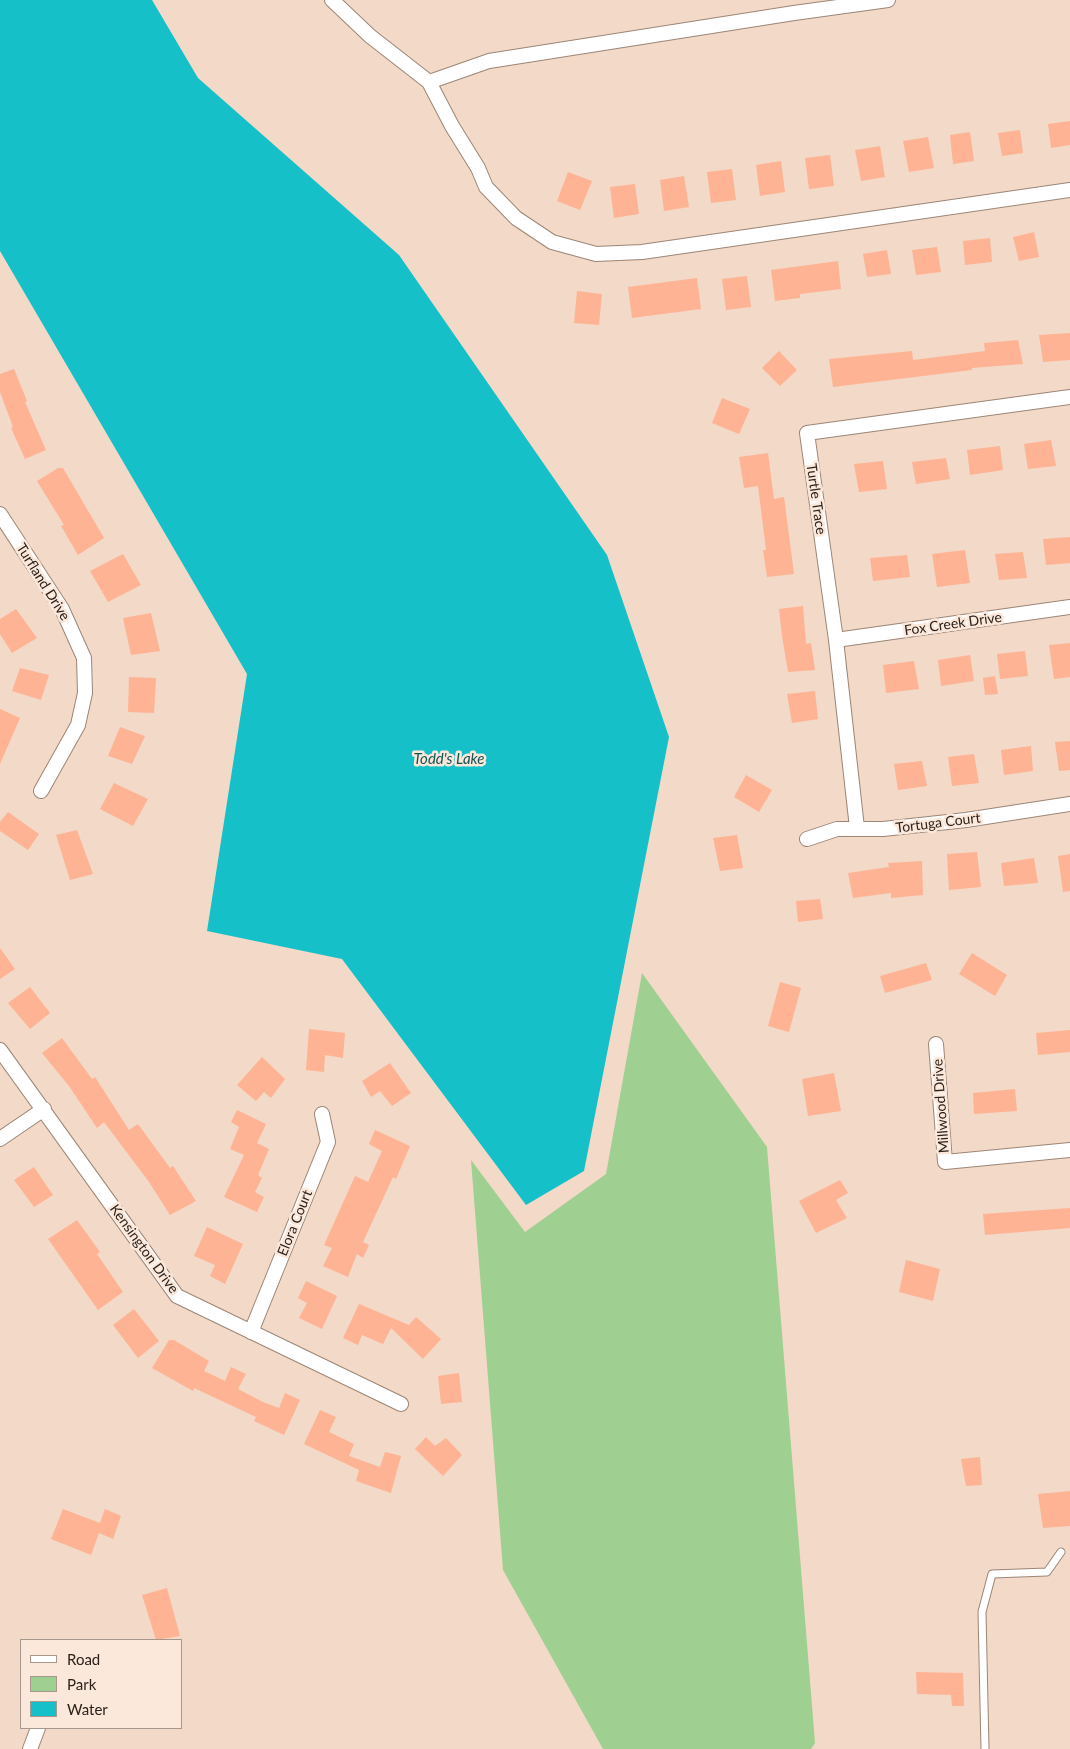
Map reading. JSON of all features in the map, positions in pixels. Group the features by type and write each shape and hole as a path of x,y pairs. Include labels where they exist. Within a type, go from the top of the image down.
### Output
{"street":[{"path":"332,0 370,36 429,82 452,126 478,168 486,187 516,218 552,242 596,254 642,252 1070,190"},
{"path":"429,82 489,61 888,0"},
{"name":"Turtle Trace","path":"857,828 836,640 807,433 1070,397"},
{"name":"Turfland Drive","path":"0,514 62,609 84,658 85,693 78,725 41,791"},
{"name":"Fox Creek Drive","path":"836,640 1070,607"},
{"name":"Tortuga Court","path":"807,840 837,829 883,829 966,820 1070,804"},
{"name":"Millwood Drive","path":"936,1044 945,1162 1070,1150"},
{"name":"Kensington Drive","path":"0,1050 177,1296 401,1404"},
{"path":"0,1139 44,1109"},
{"name":"Elora Court","path":"251,1332 328,1142 322,1114"},
{"path":"30,1749 38,1729"}],"lane":[{"path":"985,1749 982,1612 992,1574 1048,1572 1061,1552"}],"green space":[{"path":"642,973 767,1147 815,1743 811,1749 603,1749 503,1570 471,1160 525,1232 606,1174"}],"water":[{"name":"Todd's Lake","path":"0,0 152,0 198,78 399,255 607,555 669,737 584,1171 526,1205 342,959 207,931 247,674 0,251"}],"building":[{"path":"1070,121 1070,145 1051,148 1048,124"},
{"path":"1020,130 1023,153 1002,156 998,133"},
{"path":"970,132 974,161 953,164 950,135"},
{"path":"928,137 934,168 909,172 903,141"},
{"path":"880,146 885,177 861,181 855,150"},
{"path":"830,155 834,186 809,189 805,158"},
{"path":"781,161 785,192 760,196 756,165"},
{"path":"732,169 736,200 711,203 707,172"},
{"path":"568,172 592,181 580,210 557,201"},
{"path":"684,176 689,207 664,211 660,180"},
{"path":"635,184 639,214 614,218 610,187"},
{"path":"1034,232 1039,257 1019,261 1013,237"},
{"path":"990,238 992,262 965,265 963,241"},
{"path":"937,247 941,272 916,275 912,250"},
{"path":"887,250 891,274 867,277 863,254"},
{"path":"838,261 841,289 800,294 800,298 775,301 771,270"},
{"path":"747,276 751,307 726,310 722,279"},
{"path":"697,278 701,309 632,318 628,287"},
{"path":"577,291 602,294 599,325 574,323"},
{"path":"1070,333 1070,360 1043,362 1039,335"},
{"path":"1018,340 1023,364 972,368 972,370 833,387 829,359 912,351 913,360 985,351 984,343"},
{"path":"779,351 797,370 780,386 762,368"},
{"path":"14,369 27,401 25,402 46,450 25,459 11,428 13,427 0,392 0,374"},
{"path":"722,398 750,409 739,434 712,423"},
{"path":"1051,440 1056,466 1028,469 1024,444"},
{"path":"1000,446 1003,470 970,475 967,450"},
{"path":"768,453 774,499 784,497 794,574 767,577 763,550 766,550 758,486 744,488 739,457"},
{"path":"946,458 950,479 916,484 912,462"},
{"path":"883,461 887,489 859,492 854,464"},
{"path":"58,468 63,468 104,538 78,555 61,526 64,525 37,481"},
{"path":"1070,537 1070,563 1046,565 1043,539"},
{"path":"965,550 970,583 937,587 932,554"},
{"path":"1023,552 1027,578 999,580 995,554"},
{"path":"123,554 141,585 108,602 90,571"},
{"path":"907,555 910,577 873,581 870,558"},
{"path":"803,606 806,644 811,643 815,670 788,672 779,609"},
{"path":"16,609 37,638 12,653 0,634 0,619"},
{"path":"151,613 160,651 131,655 123,618"},
{"path":"1070,643 1070,677 1054,679 1049,645"},
{"path":"1025,651 1028,676 1000,679 997,654"},
{"path":"970,655 974,681 941,686 938,660"},
{"path":"914,661 919,689 886,693 883,665"},
{"path":"20,668 49,675 41,700 12,691"},
{"path":"995,676 998,694 985,695 983,678"},
{"path":"129,677 156,678 154,713 128,712"},
{"path":"815,691 818,719 792,723 787,694"},
{"path":"0,709 20,718 0,764"},
{"path":"120,727 145,736 132,764 108,756"},
{"path":"1070,741 1070,770 1059,771 1055,742"},
{"path":"1031,746 1033,771 1004,775 1001,750"},
{"path":"974,754 979,783 952,786 948,757"},
{"path":"922,761 927,786 898,790 894,764"},
{"path":"746,775 772,790 759,812 734,797"},
{"path":"114,783 148,799 133,826 100,809"},
{"path":"8,812 39,834 28,850 0,831 0,822"},
{"path":"77,830 93,874 70,880 56,835"},
{"path":"737,835 743,868 720,871 713,838"},
{"path":"977,852 981,887 949,890 947,854"},
{"path":"1070,854 1070,891 1063,892 1058,856"},
{"path":"1034,858 1038,883 1004,886 1001,863"},
{"path":"922,861 923,895 891,898 891,893 853,898 848,873 889,867 888,863"},
{"path":"820,899 823,919 798,922 796,901"},
{"path":"0,948 15,969 0,979"},
{"path":"972,953 1007,975 995,996 959,974"},
{"path":"926,963 932,980 885,993 880,976"},
{"path":"780,982 801,988 789,1032 768,1026"},
{"path":"30,987 50,1013 30,1029 8,1003"},
{"path":"309,1029 345,1033 343,1058 325,1055 324,1072 306,1070"},
{"path":"1070,1030 1070,1052 1038,1055 1036,1033"},
{"path":"62,1038 92,1079 95,1077 129,1130 138,1124 170,1168 173,1166 196,1201 170,1215 149,1182 104,1122 97,1128 69,1086 42,1053"},
{"path":"262,1057 285,1079 271,1098 264,1092 256,1101 237,1085"},
{"path":"390,1063 411,1093 392,1106 380,1091 371,1097 362,1081"},
{"path":"834,1073 841,1111 808,1116 802,1079"},
{"path":"1015,1089 1017,1111 974,1114 973,1093"},
{"path":"237,1110 266,1124 257,1143 269,1149 258,1175 262,1178 255,1192 264,1197 257,1212 224,1197 244,1155 230,1149 239,1127 231,1122"},
{"path":"375,1130 410,1146 396,1179 393,1177 363,1242 369,1245 363,1258 357,1254 348,1277 323,1266 332,1248 324,1245 355,1176 368,1182 382,1151 369,1144"},
{"path":"34,1167 53,1195 34,1207 14,1180"},
{"path":"840,1180 848,1193 836,1200 847,1218 816,1233 799,1201"},
{"path":"1070,1208 1070,1228 985,1235 983,1214"},
{"path":"77,1220 100,1252 97,1254 123,1292 98,1310 48,1239"},
{"path":"207,1227 243,1244 225,1284 210,1276 215,1265 194,1256"},
{"path":"906,1260 940,1269 933,1301 899,1292"},
{"path":"306,1281 337,1296 322,1329 299,1318 307,1303 298,1298"},
{"path":"359,1304 409,1325 416,1317 441,1339 423,1359 391,1328 383,1344 362,1335 358,1345 343,1338"},
{"path":"134,1309 159,1341 138,1358 113,1325"},
{"path":"169,1340 174,1340 209,1361 204,1371 225,1381 231,1367 246,1374 238,1389 263,1402 279,1408 285,1393 300,1400 284,1435 254,1421 256,1417 194,1388 193,1391 152,1368"},
{"path":"459,1373 462,1402 441,1404 438,1376"},
{"path":"320,1410 336,1417 329,1432 354,1444 349,1456 380,1467 385,1452 401,1456 391,1493 356,1481 359,1470 304,1444"},
{"path":"426,1437 435,1446 446,1438 462,1455 443,1476 415,1449"},
{"path":"980,1457 982,1485 966,1486 961,1459"},
{"path":"1070,1491 1070,1526 1043,1528 1038,1494"},
{"path":"63,1509 100,1523 105,1509 121,1516 113,1539 99,1533 91,1555 51,1539"},
{"path":"167,1588 180,1636 156,1639 142,1595"},
{"path":"916,1672 963,1673 964,1706 952,1706 951,1695 917,1694"}]}
